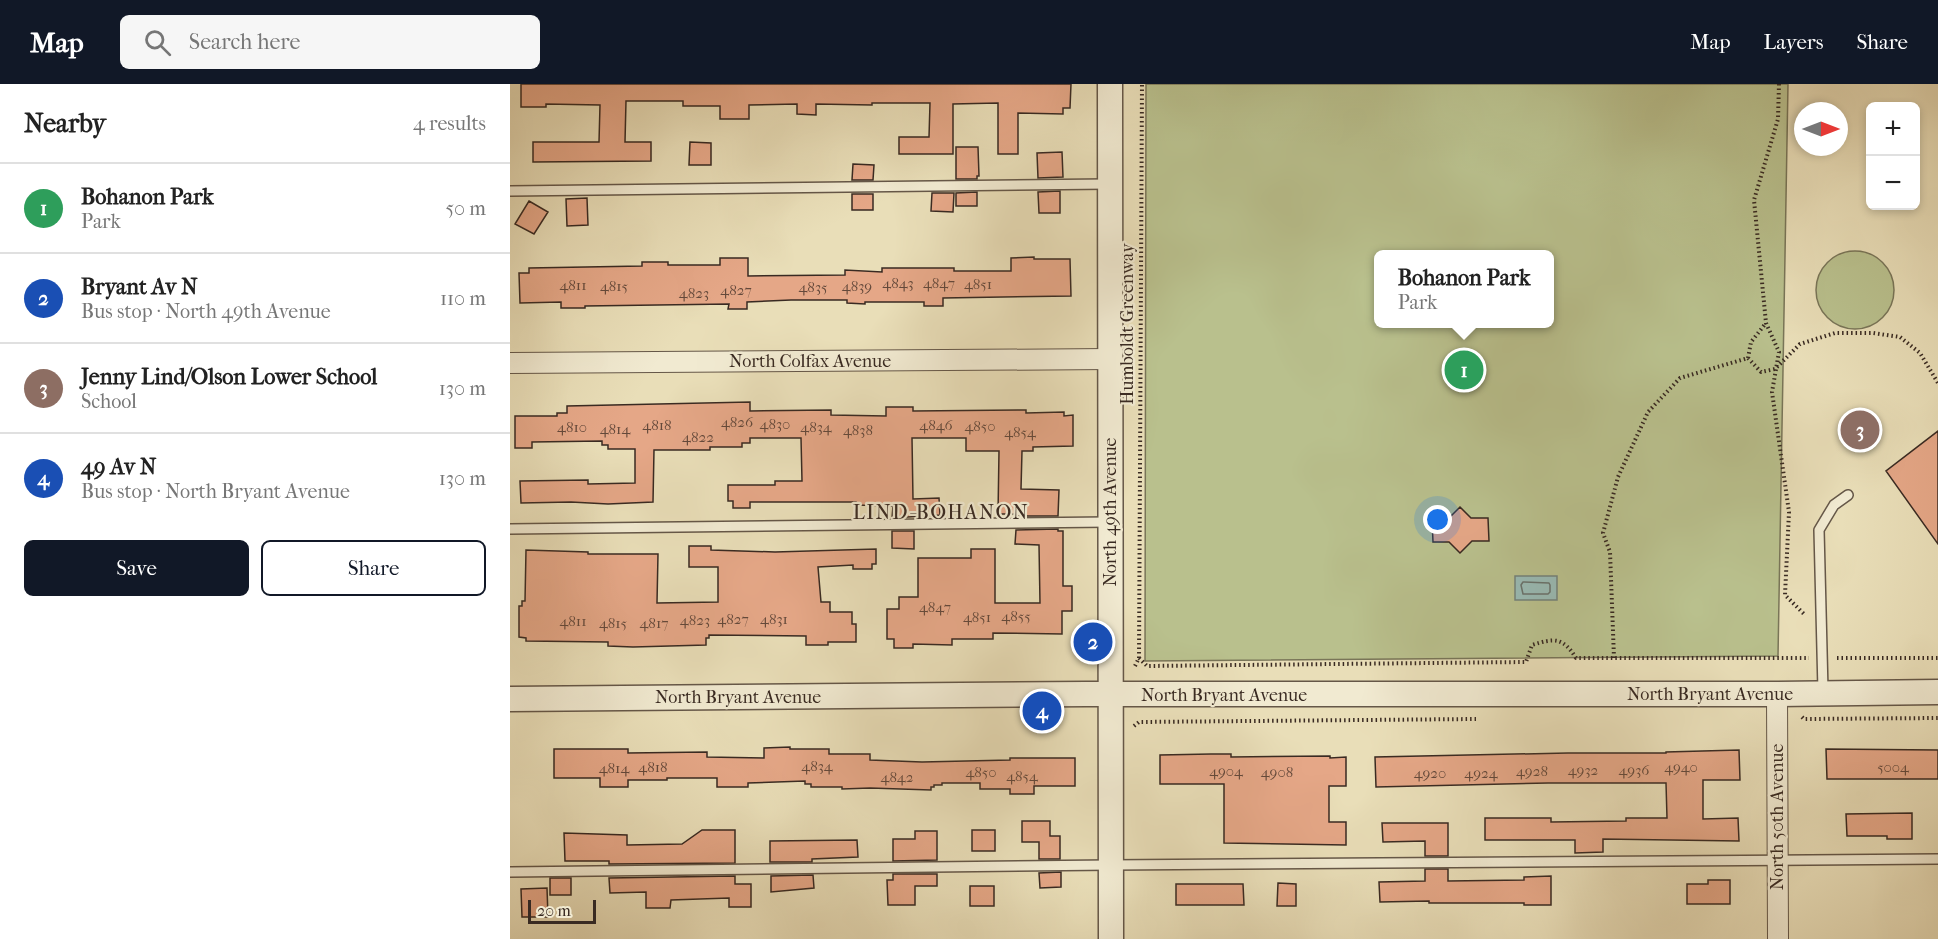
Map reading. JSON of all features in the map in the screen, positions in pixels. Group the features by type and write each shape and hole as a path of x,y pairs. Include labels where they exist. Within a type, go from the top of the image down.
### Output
{"street":[{"name":"North 49th Avenue","path":"1110,84 1111,939"},
{"name":"North Colfax Avenue","path":"510,363 1110,359"},
{"name":"North Bryant Avenue","path":"510,699 1109,694 1938,692"},
{"name":"North 50th Avenue","path":"1777,694 1778,939"}],"lane":[{"path":"510,191 1110,184"},
{"path":"1823,694 1819,530 1834,505 1848,495"},
{"path":"510,529 1109,522"},
{"path":"510,872 1938,859"}],"path":[{"name":"Humboldt Greenway","path":"1132,672 1139,658 1142,84"},
{"path":"1779,84 1778,118 1754,200 1766,323 1779,352 1772,392 1789,512 1785,596 1805,613 1806,624"},
{"path":"1748,358 1751,342 1766,323"},
{"path":"1748,358 1761,372 1775,369 1800,344 1835,333 1874,333 1900,337 1913,347 1920,353 1938,383"},
{"path":"1614,658 1610,552 1603,533 1618,477 1648,412 1680,378 1748,358"},
{"path":"1139,658 1146,666 1527,662 1532,645 1551,639 1568,645 1576,658 1938,658"},
{"path":"1802,716 1804,719 1938,718"},
{"path":"1132,728 1139,722 1485,719"}],"green space":[{"path":"1146,84 1788,84 1778,656 1145,661"},
{"path":"1855,251 1870,254 1887,268 1894,290 1891,305 1877,322 1855,329 1840,326 1823,312 1816,290 1819,275 1833,258"}],"water":[{"path":"1515,576 1557,576 1557,600 1515,600"}],"building":[{"path":"521,84 1071,84 1070,108 1063,108 1063,114 1018,113 1018,154 998,154 998,103 953,104 953,154 899,154 899,137 929,137 930,103 816,104 816,115 797,114 797,104 749,105 749,119 720,119 720,106 683,106 683,101 626,101 625,142 651,142 651,161 533,162 533,142 599,142 600,105 546,104 546,107 521,107"},
{"path":"690,142 711,143 711,165 689,165"},
{"path":"956,147 978,147 979,176 977,179 956,179"},
{"path":"1062,152 1063,177 1038,178 1037,153"},
{"path":"853,164 874,165 873,180 852,180"},
{"path":"1060,191 1060,213 1039,213 1038,192"},
{"path":"977,192 977,206 956,206 956,193"},
{"path":"932,193 954,193 953,212 931,211"},
{"path":"852,194 873,194 873,210 852,210"},
{"path":"587,198 588,225 567,226 566,199"},
{"path":"529,201 548,212 534,234 515,224"},
{"path":"1034,257 1034,259 1070,259 1071,296 943,298 943,306 924,306 924,302 865,302 865,304 847,303 847,300 791,300 747,302 747,309 728,309 729,304 561,308 561,302 520,303 519,273 529,273 529,268 642,266 642,262 668,262 668,265 720,265 720,258 748,258 748,276 845,275 845,270 882,272 882,268 1011,271 1011,258"},
{"path":"750,402 750,411 831,410 831,415 886,416 886,407 913,407 913,411 1026,410 1026,413 1064,412 1064,416 1073,415 1073,446 1033,447 1033,451 1022,451 1021,489 1059,490 1058,516 998,514 999,451 966,451 966,438 912,438 913,499 939,498 940,515 892,518 893,506 856,505 856,502 750,502 750,508 733,508 733,501 728,501 728,485 775,485 775,481 802,481 801,438 750,438 750,443 742,443 742,447 710,447 710,450 654,450 653,502 521,503 520,481 588,480 588,484 635,483 635,449 608,449 608,445 602,445 602,441 532,442 532,448 515,448 515,416 557,416 557,413 567,413 567,406"},
{"path":"1938,431 1938,544 1886,471"},
{"path":"1460,507 1471,518 1488,518 1489,541 1472,541 1460,553 1449,542 1433,542 1432,519 1449,518"},
{"path":"1058,529 1058,531 1063,531 1063,586 1072,586 1072,611 1062,611 1062,634 993,633 993,639 952,639 952,645 913,644 913,648 894,648 894,639 887,639 887,609 899,609 899,597 918,597 918,558 971,558 971,549 995,549 995,603 1040,603 1039,545 1015,544 1016,530"},
{"path":"892,531 914,531 914,549 892,548"},
{"path":"689,546 711,546 711,550 775,552 876,549 876,564 872,564 872,569 853,569 853,565 818,567 821,602 830,602 830,612 852,612 852,624 856,624 856,642 806,645 806,636 709,635 709,638 706,638 706,645 633,647 608,646 608,642 526,641 526,638 519,637 519,606 522,606 522,601 525,601 526,550 588,552 588,554 658,554 657,603 718,602 718,567 689,567"},
{"path":"790,747 790,749 829,749 829,754 870,754 870,760 922,762 1075,758 1075,786 1034,786 1034,794 1010,794 1010,789 980,789 980,783 942,783 942,785 934,785 931,790 842,789 842,787 811,787 811,784 805,784 805,781 748,783 748,787 717,787 717,778 667,778 667,780 628,780 628,787 600,787 600,778 554,778 554,749 628,749 628,753 707,752 707,757 764,758 764,748"},
{"path":"1826,749 1938,750 1938,779 1827,779"},
{"path":"1739,750 1740,780 1703,780 1703,819 1738,818 1739,841 1603,839 1603,852 1575,853 1575,840 1485,840 1485,818 1551,818 1551,822 1667,818 1666,783 1376,787 1375,757"},
{"path":"1231,754 1231,757 1346,757 1346,786 1329,786 1329,822 1346,822 1346,845 1224,843 1224,784 1160,784 1160,755"},
{"path":"1912,813 1912,839 1887,839 1887,836 1847,836 1846,814"},
{"path":"1022,821 1050,821 1050,836 1060,836 1060,859 1039,859 1039,842 1022,842"},
{"path":"1382,823 1448,823 1448,856 1425,856 1425,841 1383,842"},
{"path":"702,830 735,830 735,863 609,864 609,861 565,861 564,833 627,835 627,845 682,844"},
{"path":"972,830 995,830 995,851 972,851"},
{"path":"915,831 937,831 937,860 893,861 893,839 915,839"},
{"path":"857,840 858,857 812,859 812,862 770,862 770,841"},
{"path":"1425,869 1448,869 1448,881 1524,880 1524,877 1551,876 1551,905 1429,903 1429,901 1380,902 1379,882 1425,881"},
{"path":"1061,872 1061,887 1040,888 1039,873"},
{"path":"893,874 937,874 937,886 915,886 915,905 888,905 887,880 893,880"},
{"path":"813,875 814,888 771,892 771,876"},
{"path":"735,876 735,884 751,884 751,907 729,907 729,898 671,900 670,908 646,908 646,892 610,893 609,878"},
{"path":"550,878 571,878 571,895 550,895"},
{"path":"1708,880 1730,880 1730,904 1687,904 1687,884 1708,884"},
{"path":"1278,883 1296,884 1296,906 1277,906"},
{"path":"1176,884 1243,884 1244,905 1176,905"},
{"path":"970,886 994,886 994,906 970,906"},
{"path":"547,888 548,917 522,917 521,889"}],"place":[{"name":"Bohanon Park","path":"1464,370"},
{"name":"Jenny Lind/Olson Lower School","path":"1860,430"},
{"name":"Bryant Av N","path":"1093,642"},
{"name":"49 Av N","path":"1042,711"}],"district":[{"name":"LIND-BOHANON","path":"941,512"}]}
